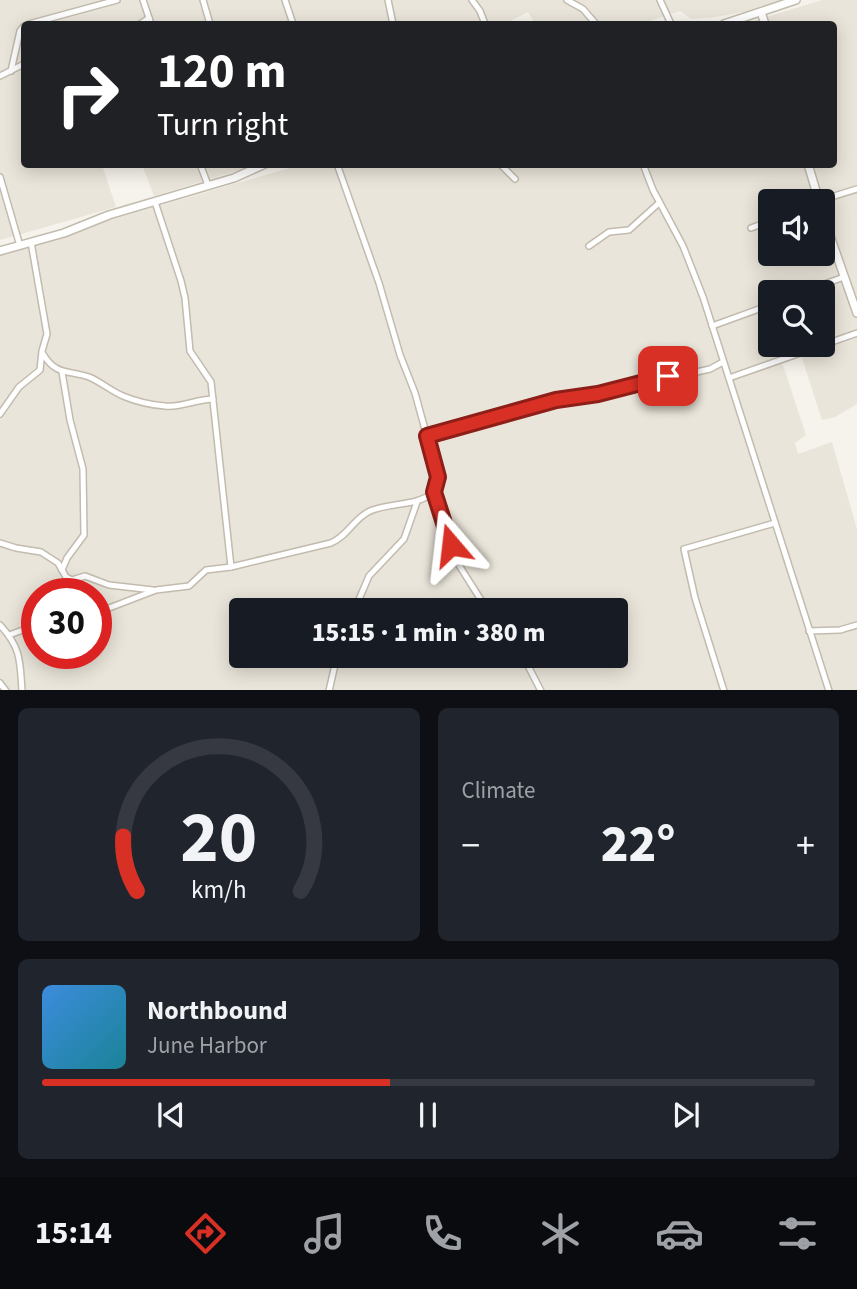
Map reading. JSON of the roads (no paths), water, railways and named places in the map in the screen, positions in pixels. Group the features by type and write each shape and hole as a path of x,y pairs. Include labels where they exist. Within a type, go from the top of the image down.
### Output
{"street":[{"path":"41,21 117,0"},
{"path":"143,0 150,21"},
{"path":"203,0 209,21"},
{"path":"285,0 292,21"},
{"path":"388,0 392,21"},
{"path":"472,0 484,21"},
{"path":"566,0 583,9 593,21"},
{"path":"660,0 670,21"},
{"path":"733,21 796,0"},
{"path":"761,12 764,21"},
{"path":"11,71 21,30"},
{"path":"0,76 21,66"},
{"path":"201,168 208,186"},
{"path":"0,251 64,233 109,215 234,178 257,168"},
{"path":"338,168 415,393 438,477 434,492 457,562 480,598"},
{"path":"504,168 515,178"},
{"path":"645,168 659,202 683,246 712,326 829,690"},
{"path":"809,168 815,189"},
{"path":"0,177 20,246"},
{"path":"835,196 857,189"},
{"path":"155,202 183,289 190,351 211,382 231,567"},
{"path":"589,246 609,232 629,230 659,202"},
{"path":"751,228 758,225"},
{"path":"0,414 19,387 40,370 47,334 31,242"},
{"path":"835,251 857,313"},
{"path":"835,280 844,277"},
{"path":"712,326 758,309"},
{"path":"729,378 857,334"},
{"path":"42,351 47,360 62,372 89,377 123,396 169,407 201,399 213,399"},
{"path":"427,436 556,400 598,394 710,369 723,362"},
{"path":"62,372 70,419 83,469 83,535 62,570"},
{"path":"0,543 41,552 58,563 66,577 72,579 85,576 108,585 156,590 189,586 206,570 231,567 331,542 341,538 367,513 417,502 434,492"},
{"path":"360,598 369,576 404,539 417,502"},
{"path":"724,690 695,598 684,549 775,523"},
{"path":"112,608 156,590"},
{"path":"0,625 18,651 22,690"},
{"path":"809,631 840,630 857,625"},
{"path":"9,635 21,631"},
{"path":"329,690 335,668"},
{"path":"529,668 540,690"}]}
